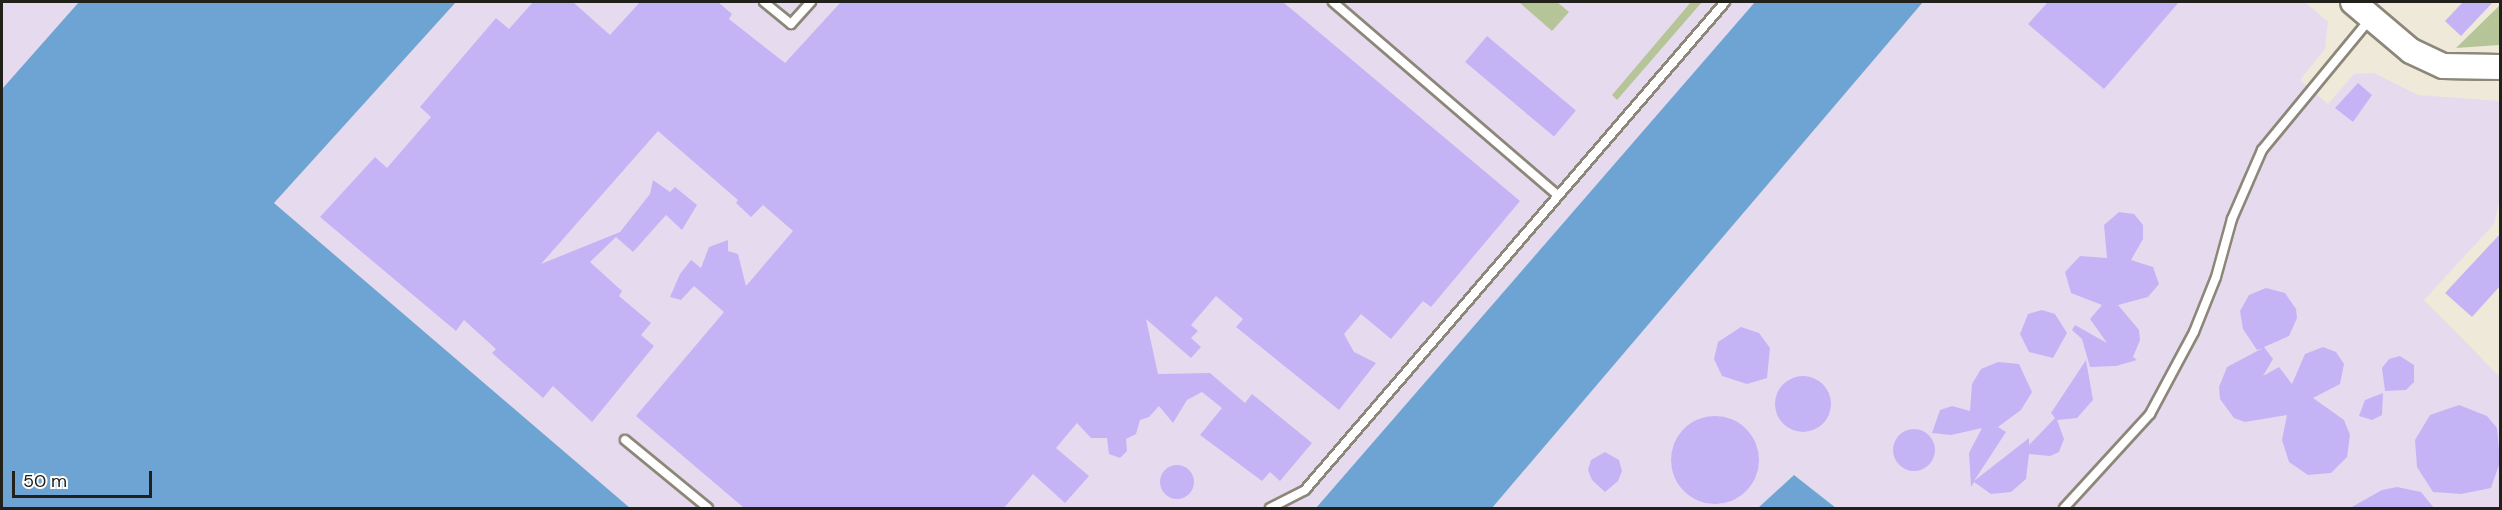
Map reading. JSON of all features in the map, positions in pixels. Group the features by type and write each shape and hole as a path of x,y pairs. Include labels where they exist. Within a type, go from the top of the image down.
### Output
{"main road":[{"path":"2353,2 2411,51 2443,66 2500,68"}],"lane":[{"path":"764,2 791,24 811,2"},
{"path":"1333,2 1556,194"},
{"path":"1270,508 1305,490 1556,194 1725,2"},
{"path":"2064,508 2150,414 2194,332 2216,277 2232,219 2262,150 2371,17"},
{"path":"625,440 708,508"}],"shaded area":[{"path":"2,2 79,2 2,89"},
{"path":"456,2 1755,2 1316,508 630,508 274,203"},
{"path":"1923,2 2305,2 2328,22 2325,49 2300,80 2328,104 2354,74 2374,73 2418,95 2500,101 2500,199 2494,224 2424,300 2500,377 2500,508 1836,508 1794,475 1758,508 1492,508"}],"green space":[{"path":"1557,2 1569,12 1552,31 1520,3"},
{"path":"1691,2 1702,2 1617,100 1612,95"},
{"path":"2500,5 2500,45 2456,48"}],"water":[{"path":"79,2 456,2 274,203 630,508 2,508 2,89"},
{"path":"1755,2 1923,2 1492,508 1316,508"},
{"path":"1794,475 1836,508 1758,508"}],"building":[{"path":"533,2 573,2 610,35 640,2 718,2 732,14 729,19 785,63 841,2 1283,2 1520,201 1431,307 1423,301 1391,339 1361,314 1344,334 1354,352 1376,363 1339,410 1236,327 1243,319 1216,296 1191,325 1198,331 1191,338 1201,347 1191,358 1146,319 1158,374 1210,373 1245,403 1252,394 1312,443 1280,481 1270,472 1262,481 1200,435 1222,408 1202,392 1187,400 1173,423 1159,406 1149,417 1140,420 1136,434 1126,439 1127,451 1120,458 1109,454 1107,438 1091,438 1077,423 1056,448 1089,476 1065,503 1033,474 1004,508 744,508 636,416 724,312 694,286 681,300 670,297 680,274 691,260 701,268 709,247 728,240 728,251 738,254 746,286 793,231 763,205 751,217 736,203 738,200 658,131 541,264 620,232 650,194 653,180 670,192 675,187 697,205 682,230 666,215 633,252 616,237 618,235 590,262 622,291 619,296 651,323 641,335 654,346 592,422 553,386 543,398 492,353 496,349 464,320 456,331 320,217 375,157 387,168 431,117 420,107 496,18 509,29"},
{"path":"2048,2 2179,2 2104,89 2028,24"},
{"path":"2463,2 2493,2 2461,36 2445,21"},
{"path":"1487,36 1576,111 1554,137 1465,62"},
{"path":"2358,83 2372,95 2353,122 2335,108"},
{"path":"2119,212 2134,214 2143,225 2143,239 2131,260 2153,267 2159,284 2148,297 2118,305 2139,330 2140,340 2133,357 2137,360 2116,366 2090,367 2082,339 2072,330 2075,325 2107,343 2090,319 2102,305 2071,293 2065,272 2080,256 2107,258 2104,225"},
{"path":"2500,234 2500,286 2472,317 2445,293"},
{"path":"2266,288 2285,293 2296,309 2297,318 2289,336 2264,347 2273,359 2263,376 2279,367 2292,384 2305,354 2323,347 2336,352 2344,364 2340,384 2313,398 2344,420 2350,435 2347,457 2331,473 2308,475 2289,462 2282,440 2287,415 2245,422 2234,418 2220,399 2219,387 2227,367 2263,348 2257,350 2243,329 2240,311 2249,295"},
{"path":"2042,310 2055,314 2067,333 2053,358 2029,352 2020,334 2028,314"},
{"path":"1741,327 1759,333 1770,348 1767,378 1747,384 1722,376 1714,359 1718,342"},
{"path":"2400,356 2414,365 2414,382 2406,390 2385,391 2382,368 2389,359"},
{"path":"2086,360 2093,400 2077,418 2057,420 2064,439 2059,452 2050,456 2029,454 2026,479 2011,492 1991,494 1974,482 1971,487 1969,453 1982,428 1951,435 1932,433 1940,410 1952,406 1970,411 1972,384 1981,369 1998,362 2019,364 2032,392 2021,410 1998,427 2006,432 1974,481 2029,438 2029,445 2055,418 2051,413"},
{"path":"1797,376 1809,376 1819,380 1827,388 1831,404 1827,420 1819,428 1809,432 1797,432 1787,428 1779,420 1775,410 1775,398 1779,388 1787,380"},
{"path":"2383,393 2382,415 2372,420 2359,416 2365,400"},
{"path":"2459,405 2487,416 2497,428 2500,462 2491,488 2461,494 2433,492 2417,467 2415,440 2430,415"},
{"path":"1715,416 1732,419 1746,429 1756,443 1759,460 1756,477 1746,491 1732,501 1715,504 1698,501 1684,491 1674,477 1671,460 1674,443 1684,429 1698,419"},
{"path":"1914,429 1929,435 1935,450 1929,465 1914,471 1899,465 1893,450 1899,435"},
{"path":"1605,452 1619,460 1622,471 1618,481 1605,492 1592,480 1588,470 1591,460"},
{"path":"1177,465 1189,470 1194,482 1189,494 1177,499 1165,494 1160,482 1165,470"},
{"path":"2397,487 2421,492 2434,508 2350,508 2382,490"}]}
